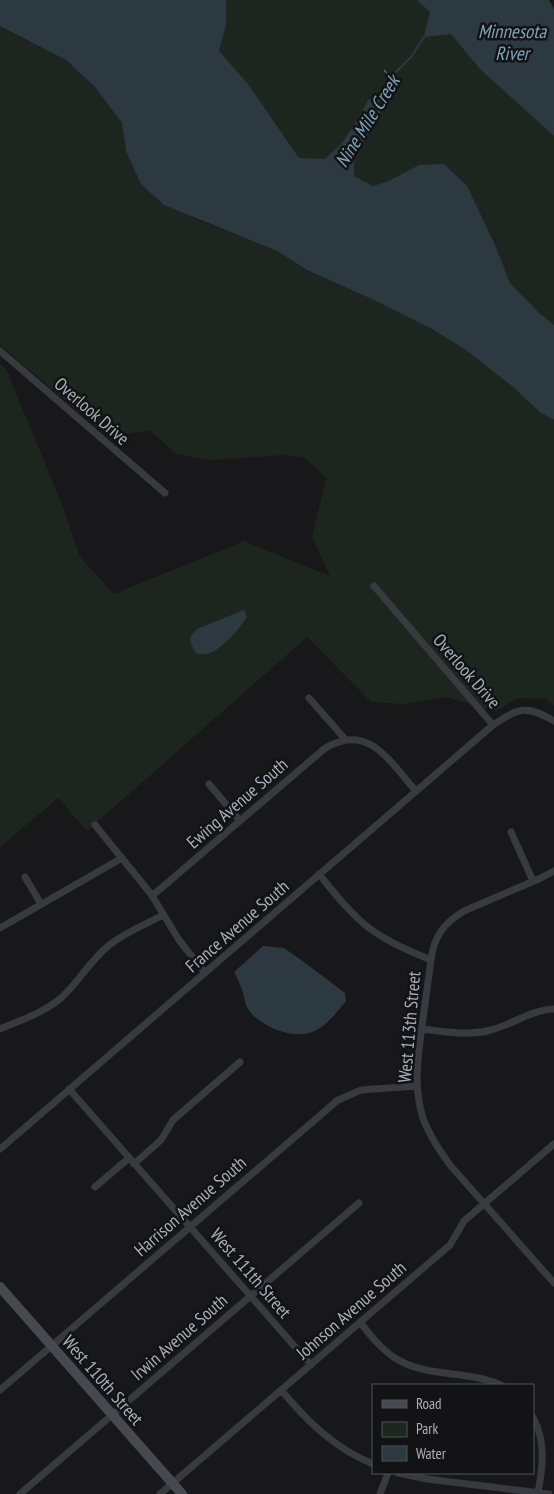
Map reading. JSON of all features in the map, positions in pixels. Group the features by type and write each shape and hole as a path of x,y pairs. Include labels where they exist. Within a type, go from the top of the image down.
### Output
{"street":[{"name":"Overlook Drive","path":"0,351 165,493"},
{"name":"Overlook Drive","path":"374,586 493,725 519,710 531,709 554,721"},
{"path":"309,698 345,739 360,740 375,746 416,791"},
{"name":"France Avenue South","path":"0,1149 493,725"},
{"name":"Ewing Avenue South","path":"152,896 324,749 345,739"},
{"path":"209,784 240,821"},
{"path":"95,825 152,896 179,940 205,973"},
{"path":"511,832 533,881"},
{"path":"0,928 122,858"},
{"path":"431,960 432,948 438,936 454,918 464,911 554,871"},
{"name":"West 113th Street","path":"319,874 368,927 401,948 431,960 417,1064 417,1086 423,1117 430,1135 450,1164 553,1279"},
{"path":"25,877 41,904"},
{"path":"0,1029 50,1006 71,988 105,948 121,937 163,915"},
{"path":"422,1029 460,1033 491,1030 532,1013 554,1009"},
{"path":"134,1164 161,1140 173,1120 240,1062"},
{"name":"Harrison Avenue South","path":"0,1390 338,1100 361,1090 417,1086"},
{"name":"West 111th Street","path":"69,1089 311,1364"},
{"name":"Johnson Avenue South","path":"160,1494 450,1244 464,1221 554,1144"},
{"path":"95,1187 129,1158"},
{"name":"Irwin Avenue South","path":"20,1494 359,1203"},
{"name":"West 110th Street","path":"0,1287 182,1494"},
{"path":"360,1322 384,1350 407,1365 420,1369 475,1376 499,1384"},
{"path":"281,1390 310,1423 327,1438 345,1450 372,1464"},
{"path":"534,1420 541,1438 543,1451 543,1465 538,1493"},
{"path":"380,1494 388,1474"},
{"path":"403,1474 493,1490 549,1494"}],"green space":[{"path":"221,0 447,0 554,112 554,393 541,413 554,420 554,705 546,699 518,698 496,711 446,697 403,704 371,702 307,637 87,831 58,798 0,847 0,364 6,369 61,502 80,557 114,594 244,541 330,576 312,537 326,478 305,458 285,455 209,460 177,454 150,431 106,435 0,345 0,26 66,60 104,98","holes":["107,102 307,270 277,251 193,218 126,151 122,123"]}],"water":[{"path":"0,0 226,0 226,25 219,51 247,83 299,158 325,159 342,143 368,100 376,97 382,110 354,158 354,176 373,186 389,181 419,165 444,164 467,186 495,245 510,283 539,313 554,325 554,420 541,413 512,386 466,350 432,329 307,270 277,251 164,205 141,184 126,151 122,123 95,87 66,60 0,26"},
{"name":"Minnesota River","path":"417,0 549,0 554,9 554,136 480,69 451,34 424,37 430,12"},
{"path":"244,610 247,617 234,634 222,645 210,653 196,653 191,644 190,637 197,629"},
{"path":"263,946 284,948 345,993 346,1001 330,1020 320,1028 301,1034 282,1032 264,1024 250,1012 234,972"}],"waterway":[{"name":"Nine Mile Creek","path":"377,104 391,77 411,57 424,37"}],"ferry route":[{"path":"384,70 396,83"}]}
